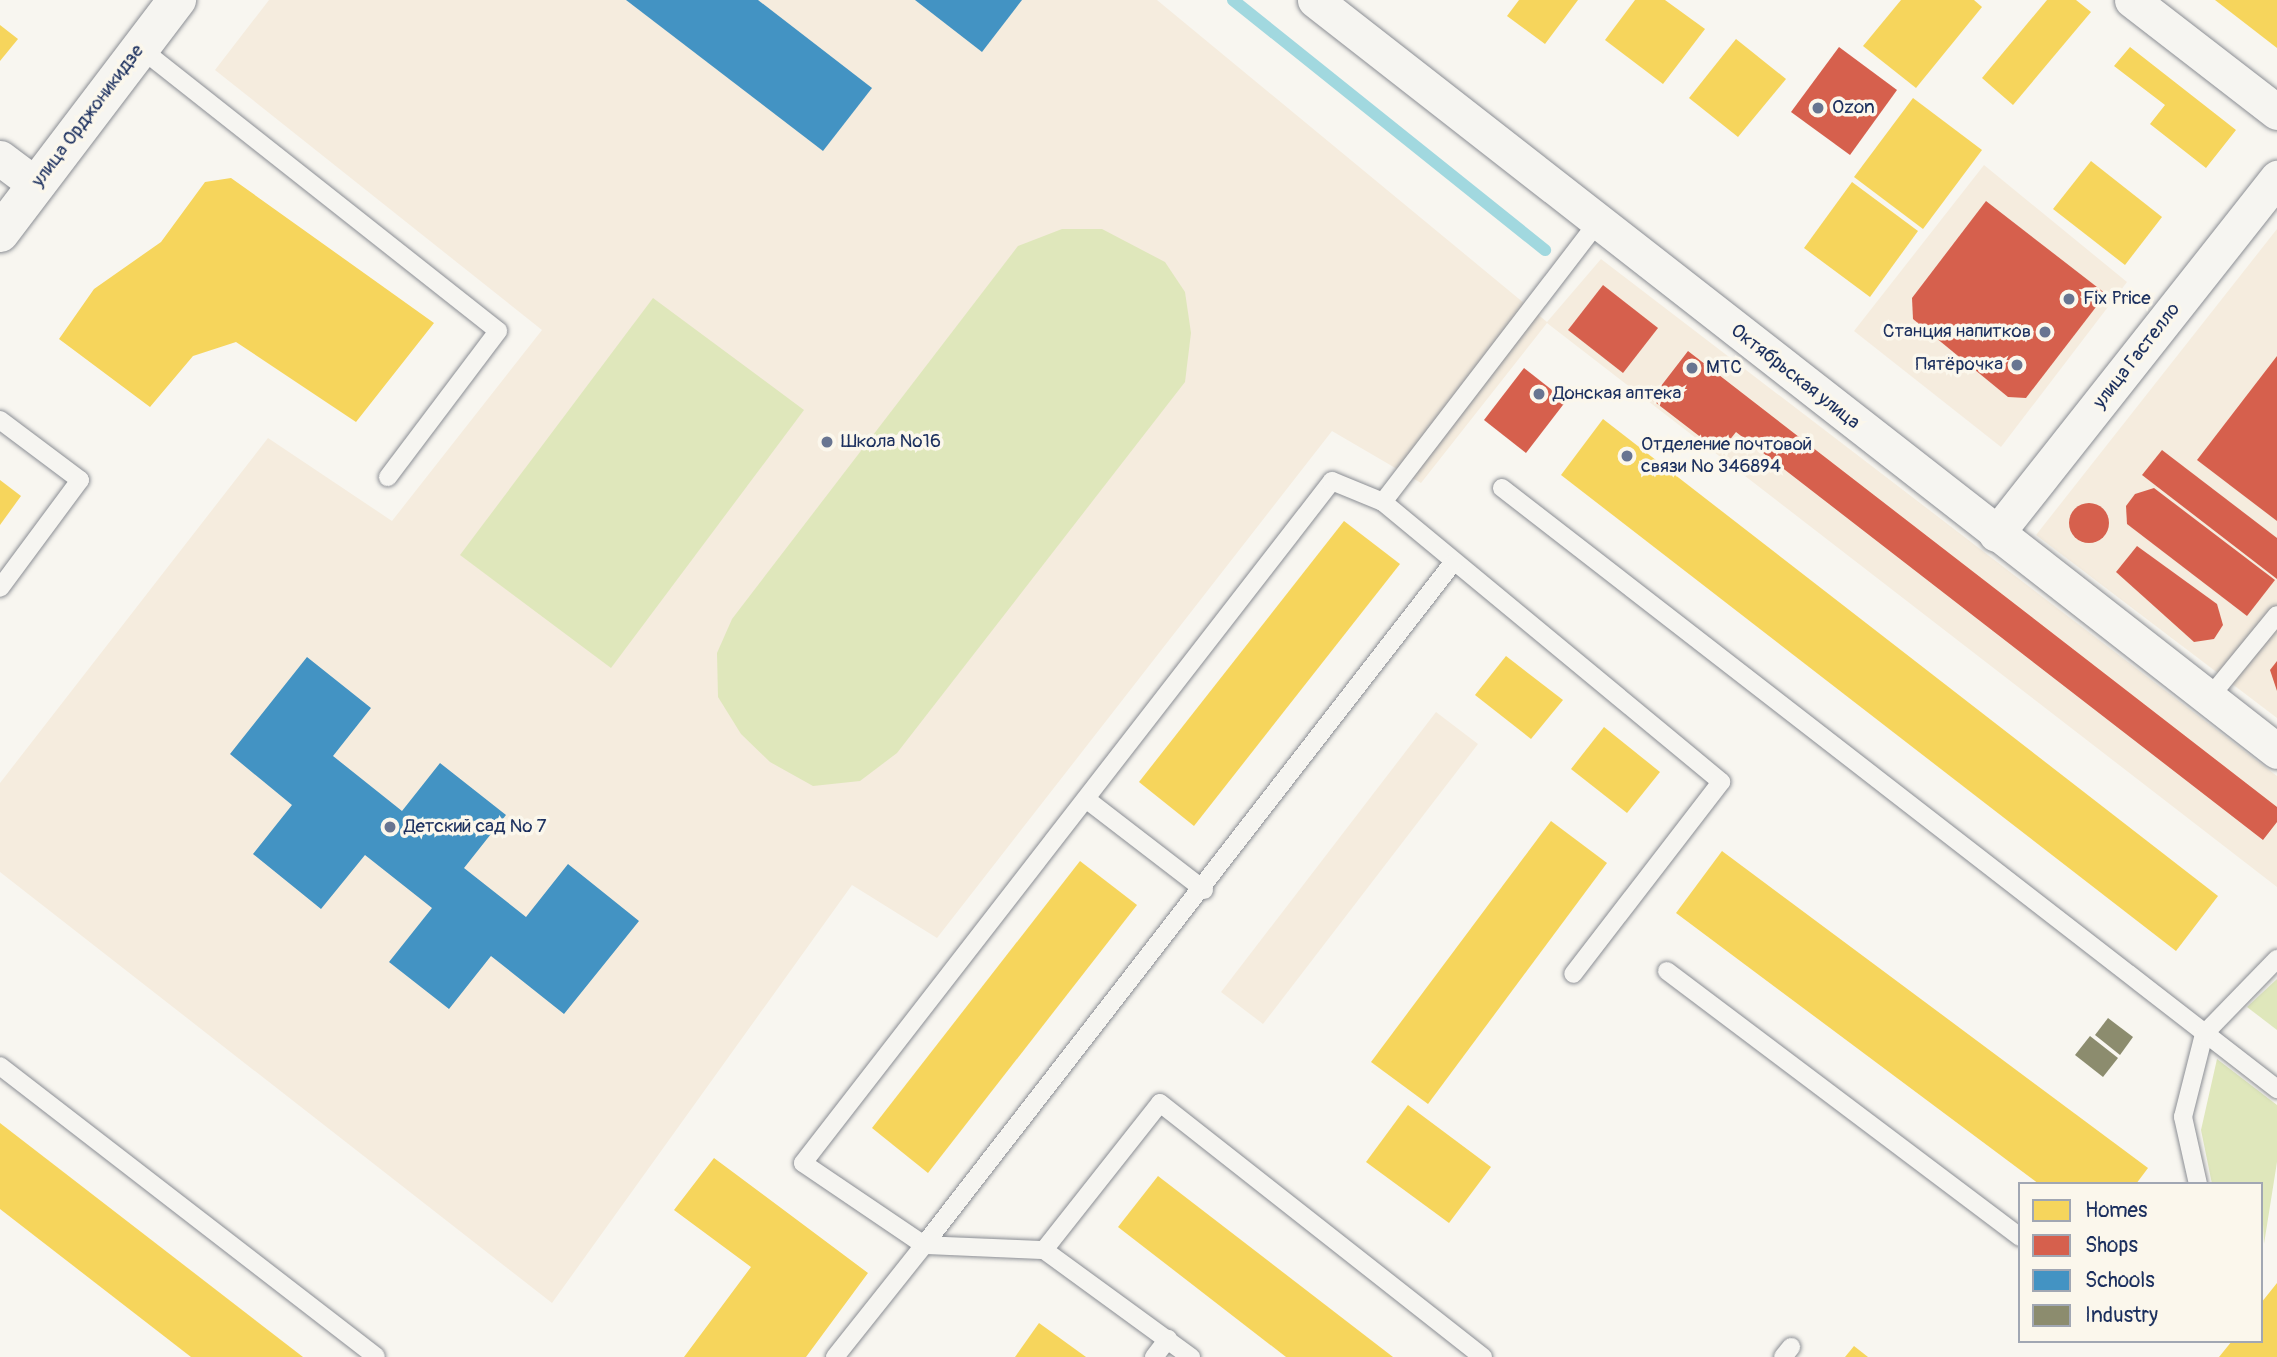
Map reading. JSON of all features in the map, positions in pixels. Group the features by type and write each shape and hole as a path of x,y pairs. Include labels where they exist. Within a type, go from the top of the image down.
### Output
{"street":[{"name":"улица Орджоникидзе","path":"0,233 177,0"},
{"name":"Октябрьская улица","path":"1315,0 1597,223 2277,751"},
{"path":"2132,0 2277,112"},
{"path":"0,158 36,185"},
{"name":"улица Гастелло","path":"1996,534 2277,178"}],"lane":[{"path":"140,48 498,331 388,477"},
{"path":"1383,502 1597,223"},
{"path":"0,420 80,480 0,588"},
{"path":"1191,1357 1044,1250 924,1245 803,1163 1332,481 1383,502 1452,564 1721,782 1573,974"},
{"path":"1502,488 2277,1089"},
{"path":"835,1357 1204,890 1452,564"},
{"path":"2209,698 2277,615"},
{"path":"1086,799 1204,890"},
{"path":"2198,1182 2183,1117 2204,1034 2277,959"},
{"path":"1667,971 2018,1235"},
{"path":"0,1066 376,1357"},
{"path":"1044,1250 1160,1103 1483,1357"},
{"path":"1154,1357 1168,1339"}],"shaded area":[{"path":"269,0 1157,0 1547,322 1601,259 2277,776 2277,887 1547,323 1421,483 1332,431 937,938 852,885 552,1303 0,872 0,783 268,438 392,521 542,330 215,70"},
{"path":"1984,165 2127,282 2001,447 1854,331"},
{"path":"2277,229 2277,718 2036,535"},
{"path":"1436,712 1478,744 1263,1024 1221,992"}],"green space":[{"path":"1062,229 1102,229 1165,262 1185,292 1191,333 1185,382 897,753 860,781 813,786 770,762 741,734 718,697 717,653 732,619 1018,246"},
{"path":"653,298 804,410 611,668 460,555"},
{"path":"2277,979 2277,1030 2247,1007"},
{"path":"2217,1059 2277,1105 2277,1162 2264,1244 2263,1182 2212,1182 2201,1130"}],"building: Homes":[{"path":"1519,0 1578,0 1545,44 1507,16"},
{"path":"1635,0 1665,0 1705,29 1663,84 1605,40"},
{"path":"1901,0 1974,0 1982,7 1916,88 1863,46"},
{"path":"2047,0 2076,0 2091,12 2013,105 1982,78"},
{"path":"2215,0 2277,0 2277,48"},
{"path":"0,25 18,39 0,61"},
{"path":"1736,39 1786,79 1738,137 1689,98"},
{"path":"2130,47 2236,130 2206,168 2150,124 2165,105 2114,66"},
{"path":"1913,98 1982,150 1923,229 1854,177"},
{"path":"2091,161 2162,217 2125,265 2053,209"},
{"path":"231,178 434,323 356,422 236,342 193,356 150,407 59,339 94,289 161,242 205,182"},
{"path":"1852,182 1918,231 1870,297 1804,248"},
{"path":"1603,419 2218,896 2176,951 1561,475"},
{"path":"0,480 21,496 0,525"},
{"path":"1344,521 1400,564 1194,826 1139,782"},
{"path":"1506,656 1563,700 1531,739 1475,695"},
{"path":"1604,727 1660,772 1627,813 1571,769"},
{"path":"1551,821 1607,863 1428,1104 1371,1062"},
{"path":"1722,851 2148,1168 2138,1182 2036,1182 1676,913"},
{"path":"1080,861 1137,905 928,1173 872,1128"},
{"path":"1408,1105 1491,1167 1449,1223 1366,1162"},
{"path":"0,1123 303,1357 191,1357 0,1209"},
{"path":"714,1158 868,1273 806,1357 684,1357 751,1267 674,1210"},
{"path":"1158,1176 1393,1357 1286,1357 1118,1227"},
{"path":"2277,1283 2277,1357 2219,1357 2230,1343 2263,1343 2263,1300"},
{"path":"1039,1323 1086,1357 1015,1357"},
{"path":"1854,1346 1868,1357 1845,1357"}],"building: Shops":[{"path":"1839,47 1897,90 1850,155 1791,112"},
{"path":"1986,201 2106,294 2026,398 2008,397 1913,319 1912,298"},
{"path":"1603,285 1658,328 1623,373 1568,330"},
{"path":"1688,351 2277,807 2277,822 2263,840 1736,432 1720,452 1651,399"},
{"path":"2277,356 2277,521 2197,460"},
{"path":"1524,368 1566,401 1526,453 1484,420"},
{"path":"2162,450 2277,538 2277,579 2142,475"},
{"path":"2154,488 2275,580 2247,616 2127,524 2126,506 2135,494"},
{"path":"2089,503 2097,504 2103,509 2108,515 2108,531 2103,537 2097,542 2089,543 2081,542 2075,537 2070,531 2069,523 2070,515 2075,509 2081,504"},
{"path":"2137,546 2217,604 2223,625 2214,639 2194,642 2116,572"},
{"path":"2277,661 2277,691 2270,670"}],"building: Schools":[{"path":"626,0 758,0 872,88 823,151"},
{"path":"915,0 1022,0 982,52"},
{"path":"307,657 371,708 333,756 402,811 440,763 506,815 464,868 526,917 568,864 639,921 564,1014 491,956 449,1009 389,962 432,908 365,855 321,909 253,854 292,805 230,754"}],"building: Industry":[{"path":"2108,1018 2133,1037 2120,1055 2095,1035"},
{"path":"2090,1036 2118,1058 2103,1077 2075,1055"}],"waterway":[{"path":"1233,0 1545,250"}],"place":[{"name":"Ozon","path":"1818,108"},
{"name":"Fix Price","path":"2069,299"},
{"name":"Станция напитков","path":"2045,332"},
{"name":"Пятёрочка","path":"2017,365"},
{"name":"МТС","path":"1692,368"},
{"name":"Донская аптека","path":"1539,394"},
{"name":"Школа №16","path":"827,442"},
{"name":"Отделение почтовой связи № 346894","path":"1627,456"},
{"name":"Детский сад № 7","path":"390,827"}]}
